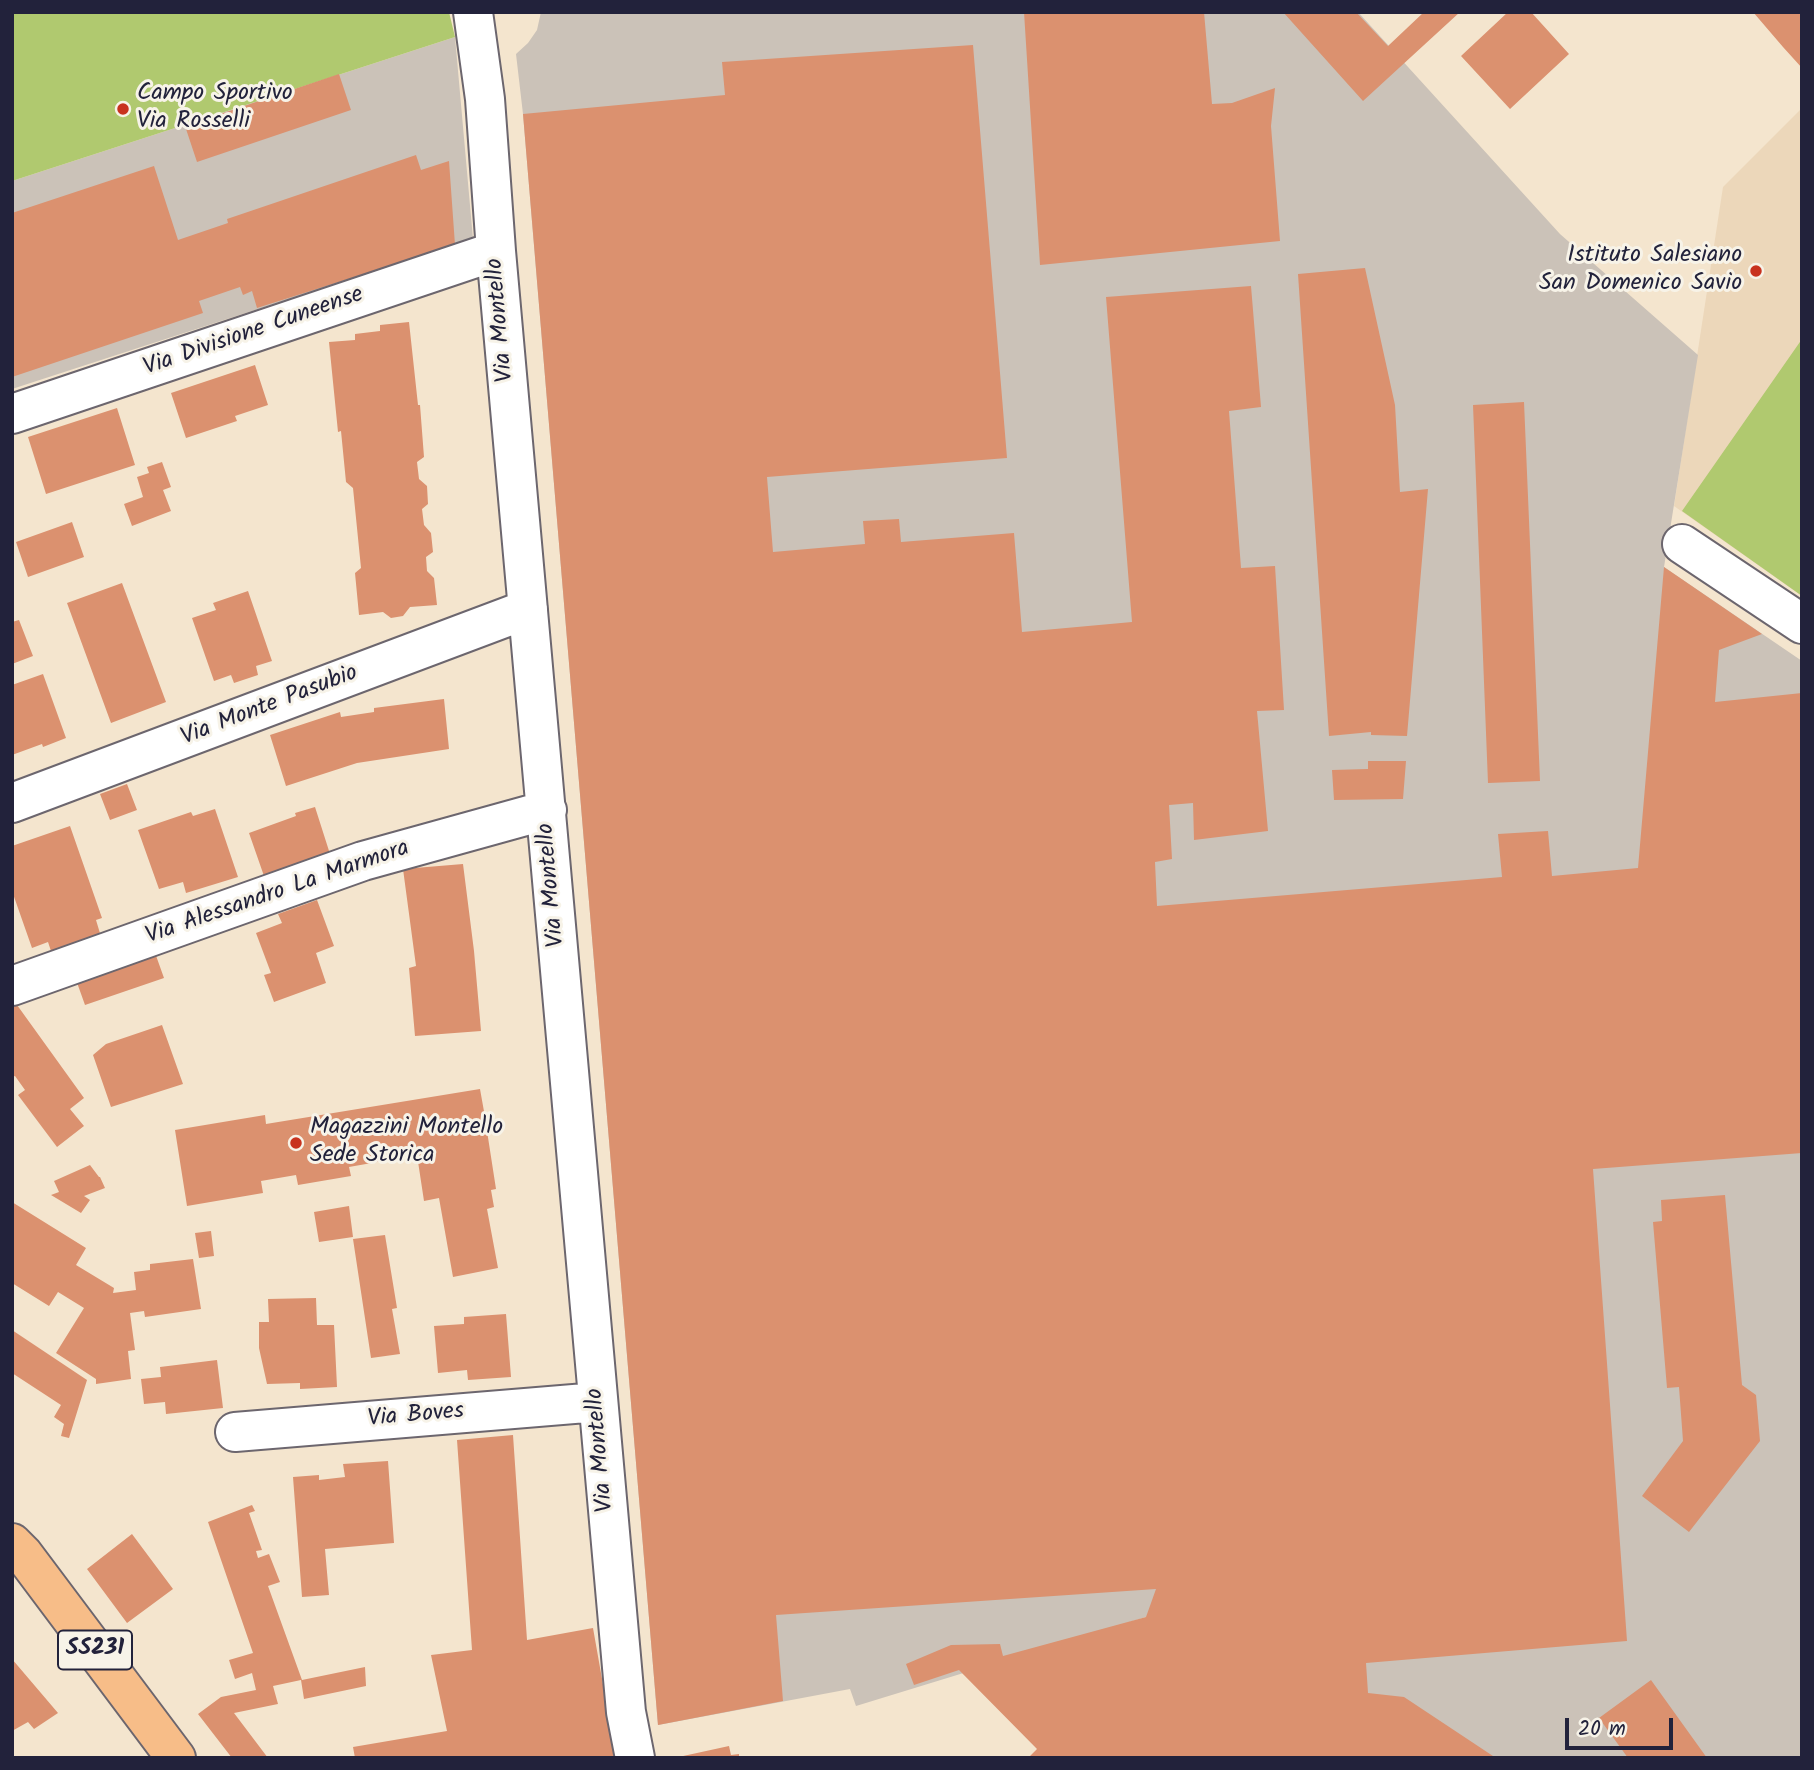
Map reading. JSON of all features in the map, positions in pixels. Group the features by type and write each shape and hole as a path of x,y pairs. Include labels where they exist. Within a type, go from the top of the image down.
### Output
{"main road":[{"name":"SS231","path":"12,1543 176,1758"}],"street":[{"name":"Via Montello","path":"473,12 485,99 496,251 626,1712 635,1758"},
{"name":"Via Divisione Cuneense","path":"12,414 496,251"},
{"path":"1682,544 1802,624"},
{"name":"Via Monte Pasubio","path":"12,803 528,609"},
{"name":"Via Alessandro La Marmora","path":"12,986 363,861 547,810"},
{"name":"Via Boves","path":"235,1432 598,1402"}],"shaded area":[{"path":"541,12 1358,12 1560,234 1698,355 1664,567 1802,661 1802,1758 1283,1756 1146,1617 856,1706 850,1689 658,1725 516,54 537,30"},
{"path":"455,37 473,239 12,389 12,181"},
{"name":"Istituto Salesiano San Domenico Savio","path":"1802,108 1802,596 1674,506 1723,187"}],"green space":[{"name":"Campo Sportivo Via Rosselli","path":"12,12 449,12 455,37 12,181"},
{"path":"1802,339 1802,596 1682,511"}],"building":[{"path":"1024,12 1204,12 1212,104 1232,103 1275,88 1271,126 1280,241 1040,265"},
{"path":"1283,12 1356,12 1388,46 1424,12 1460,12 1363,101"},
{"path":"1508,12 1531,12 1569,54 1510,109 1461,56"},
{"path":"1753,12 1802,12 1802,68 1783,47"},
{"path":"973,45 1007,458 767,477 773,552 865,544 863,521 899,519 901,542 1014,533 1022,632 1132,622 1106,297 1251,286 1261,407 1229,411 1241,568 1275,566 1284,710 1257,711 1268,831 1194,840 1193,803 1169,805 1172,859 1155,862 1157,906 1502,877 1498,834 1548,831 1552,876 1638,868 1664,567 1762,634 1719,650 1715,702 1802,693 1802,1153 1593,1169 1627,1641 1366,1663 1368,1693 1404,1697 1496,1758 1028,1758 1037,1749 959,1670 914,1685 906,1664 951,1645 1000,1644 1003,1656 1146,1617 1156,1589 776,1615 783,1701 658,1725 523,114 725,95 722,62"},
{"path":"339,74 351,110 197,162 185,126"},
{"path":"416,155 421,170 449,161 455,245 257,308 252,291 243,295 240,287 199,301 203,313 12,377 12,213 154,166 178,240 228,223 227,219"},
{"path":"1365,268 1395,405 1400,492 1428,489 1407,736 1371,735 1371,732 1329,736 1298,274"},
{"path":"409,322 424,457 417,462 419,479 427,486 428,504 422,509 424,525 431,533 433,552 426,557 427,571 434,578 437,605 410,607 403,616 391,618 383,612 359,615 355,573 361,568 353,488 346,482 329,342 355,340 355,334 380,331 380,325"},
{"path":"255,365 268,405 235,416 237,421 186,438 171,393"},
{"path":"1524,402 1540,781 1488,783 1473,405"},
{"path":"117,408 135,465 46,494 28,437"},
{"path":"162,462 171,487 163,490 171,511 132,526 124,504 143,497 137,477 149,473 147,467"},
{"path":"72,522 84,557 28,577 16,542"},
{"path":"122,583 166,702 111,723 67,603"},
{"path":"248,591 272,661 256,666 258,675 234,683 231,675 214,681 192,618 216,610 213,603"},
{"path":"19,620 33,656 12,664 12,622"},
{"path":"43,674 66,738 12,755 12,685"},
{"path":"444,699 449,749 357,763 286,786 270,735 340,712 341,717 374,712 374,708"},
{"path":"1368,761 1406,761 1403,799 1334,800 1332,770 1368,769"},
{"path":"127,784 137,810 110,820 100,794"},
{"path":"315,807 330,854 264,876 249,833"},
{"path":"215,809 238,877 186,893 183,882 159,889 138,830 191,812 193,816"},
{"path":"70,826 102,918 96,920 102,940 64,954 61,947 51,951 48,942 32,948 12,891 12,846"},
{"path":"463,864 481,1031 415,1036 409,968 416,966 403,869"},
{"path":"317,900 334,946 316,953 326,983 274,1002 264,975 271,973 256,933 282,923 278,914"},
{"path":"154,950 164,978 85,1005 75,977"},
{"path":"12,998 84,1098 70,1109 84,1126 57,1147 18,1095 25,1090 15,1076 12,1077"},
{"path":"162,1025 183,1084 111,1107 93,1055 106,1044"},
{"path":"480,1089 485,1117 492,1116 494,1130 487,1131 496,1189 491,1190 494,1207 487,1209 498,1268 453,1277 439,1198 424,1201 417,1155 349,1167 351,1176 298,1185 296,1175 261,1181 263,1193 187,1206 175,1130 265,1115 266,1124"},
{"path":"90,1165 105,1188 84,1196 90,1200 81,1213 51,1195 59,1192 54,1181"},
{"path":"1725,1195 1742,1385 1756,1395 1760,1441 1689,1532 1642,1496 1683,1441 1679,1387 1667,1388 1653,1222 1662,1221 1661,1200"},
{"path":"12,1202 86,1248 76,1265 114,1288 113,1293 136,1290 134,1272 150,1270 150,1264 193,1259 201,1309 145,1317 144,1311 130,1313 135,1350 128,1351 131,1379 96,1384 96,1379 56,1353 84,1308 58,1292 49,1306 12,1283"},
{"path":"349,1206 353,1237 319,1242 314,1212"},
{"path":"211,1231 214,1256 199,1258 195,1233"},
{"path":"385,1235 397,1308 392,1309 400,1354 371,1358 353,1239"},
{"path":"316,1298 317,1325 334,1325 337,1387 300,1389 300,1383 267,1384 259,1348 259,1322 269,1322 268,1299"},
{"path":"506,1314 511,1377 468,1380 467,1370 438,1373 434,1326 464,1324 464,1317"},
{"path":"12,1330 87,1380 69,1438 61,1436 64,1424 54,1417 61,1405 12,1373"},
{"path":"217,1360 223,1408 166,1414 165,1402 144,1404 141,1379 161,1377 160,1367"},
{"path":"513,1435 527,1640 593,1628 616,1758 355,1758 353,1747 447,1731 431,1655 472,1650 457,1440"},
{"path":"388,1461 394,1543 325,1549 329,1595 302,1597 293,1477 319,1475 319,1480 345,1477 343,1464"},
{"path":"252,1505 255,1511 249,1513 262,1550 256,1551 258,1558 269,1554 280,1582 268,1586 302,1680 365,1667 366,1686 304,1699 301,1680 273,1686 278,1704 234,1713 268,1758 232,1758 198,1714 221,1697 256,1690 252,1673 235,1679 229,1660 253,1653 208,1522"},
{"path":"132,1534 173,1589 127,1623 87,1569"},
{"path":"12,1659 58,1713 34,1729 28,1722 12,1731"},
{"path":"1651,1680 1707,1758 1628,1758 1599,1718"},
{"path":"729,1746 731,1755 739,1754 739,1758 674,1758"}],"place":[{"name":"Campo Sportivo Via Rosselli","path":"123,109"},
{"name":"Istituto Salesiano San Domenico Savio","path":"1756,271"},
{"name":"Magazzini Montello Sede Storica","path":"296,1143"}]}
